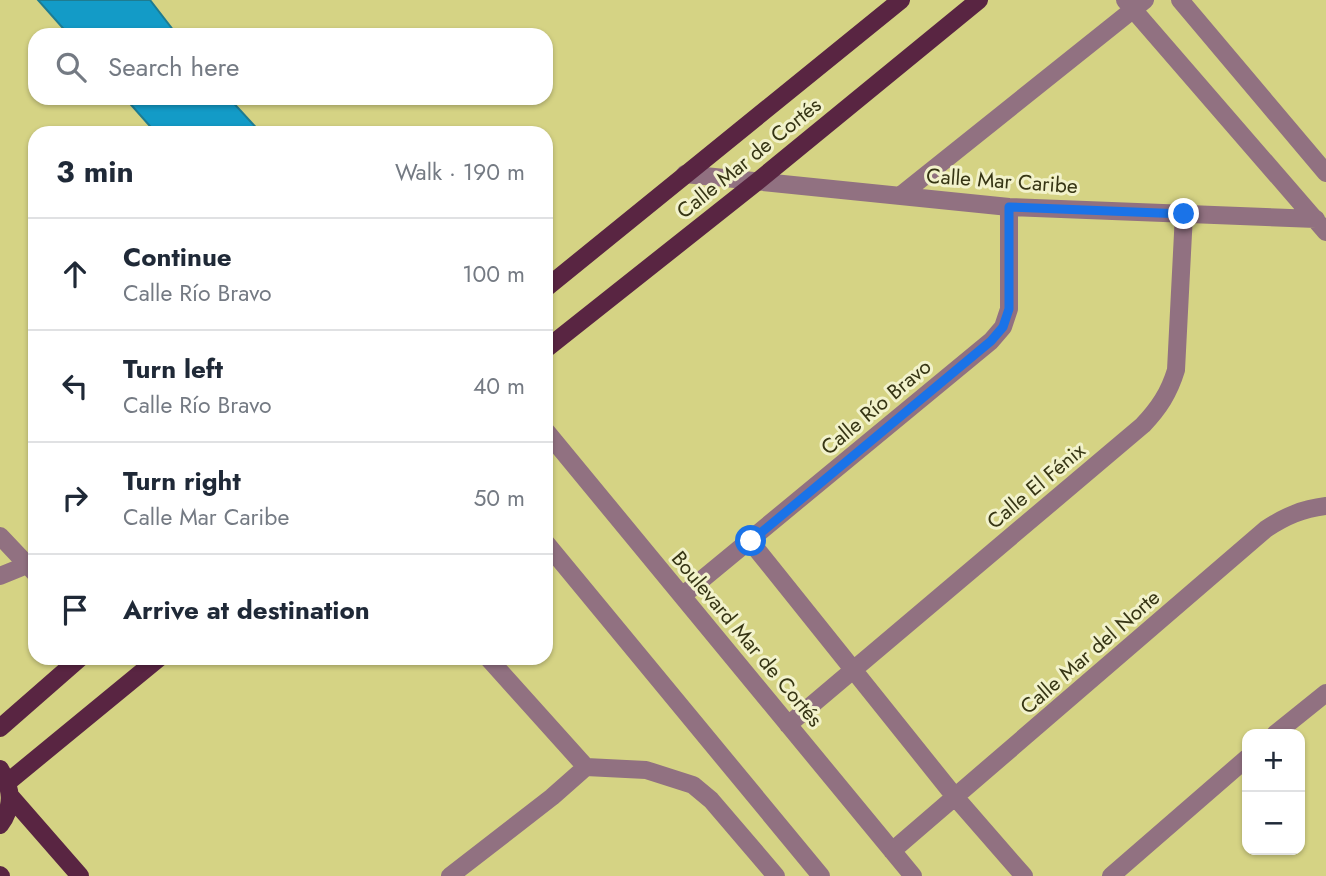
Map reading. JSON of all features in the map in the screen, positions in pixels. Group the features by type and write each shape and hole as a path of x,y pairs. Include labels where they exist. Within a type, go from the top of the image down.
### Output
{"main road":[{"name":"Calle Mar de Cortés","path":"553,282 901,0"},
{"name":"Calle Mar de Cortés","path":"553,343 758,181 979,0"},
{"path":"0,728 72,665"},
{"path":"6,783 150,665"},
{"path":"0,825 9,810 6,783"},
{"path":"6,783 80,876"}],"street":[{"path":"1180,0 1326,173"},
{"path":"901,195 1134,3 1321,225"},
{"name":"Calle Mar Caribe","path":"685,174 1009,207 1184,214 1321,225"},
{"name":"Calle Río Bravo","path":"682,596 991,341 1003,327 1009,309 1009,207"},
{"name":"Calle El Fénix","path":"788,724 1143,425 1161,406 1170,390 1176,370 1184,214"},
{"name":"Boulevard Mar de Cortés","path":"553,439 913,876"},
{"name":"Calle Mar del Norte","path":"892,851 1266,528 1289,514 1326,506"},
{"path":"0,536 28,566"},
{"path":"751,541 956,798 1024,876"},
{"path":"553,552 821,876"},
{"path":"0,576 28,570"},
{"path":"494,665 586,767"},
{"path":"1281,729 1326,693"},
{"path":"1111,876 1242,762"},
{"path":"450,876 552,797 586,767 646,770 693,785 711,800 776,876"}],"water":[{"path":"38,0 150,0 172,28 63,28"},
{"path":"131,105 235,105 255,126 150,126"}],"route":[{"path":"751,541 991,341 1003,327 1009,309 1009,207 1184,214"}]}
